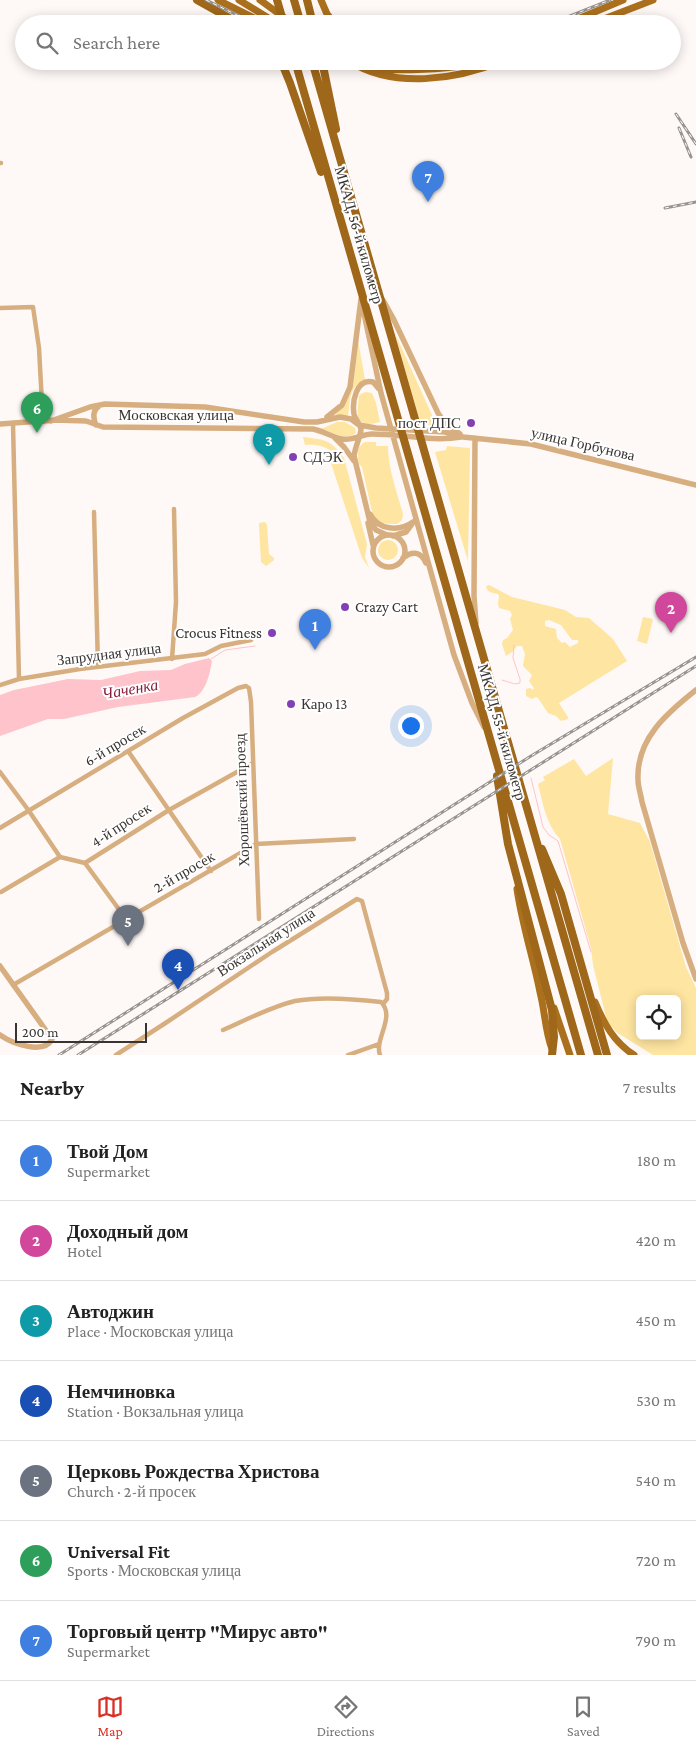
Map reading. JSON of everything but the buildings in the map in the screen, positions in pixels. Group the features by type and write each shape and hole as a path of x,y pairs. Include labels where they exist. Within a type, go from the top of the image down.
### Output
{"highway":[{"path":"196,0 224,15"},
{"path":"277,0 281,15"},
{"path":"294,0 298,15"},
{"path":"307,0 311,15"},
{"path":"284,70 336,208"},
{"name":"МКАД, 56-й километр","path":"298,70 397,416"},
{"name":"МКАД, 56-й километр","path":"315,70 413,412"},
{"path":"324,70 348,185"},
{"name":"МКАД, 55-й километр","path":"413,412 597,1052"},
{"name":"МКАД, 55-й километр","path":"397,416 581,1055"},
{"path":"494,751 500,802 515,871 548,991 554,1023 554,1055"},
{"path":"533,829 561,894 607,1055"}],"main road":[{"path":"192,0 220,15"},
{"path":"218,0 248,15"},
{"path":"239,0 263,15"},
{"path":"260,0 281,15"},
{"path":"321,0 328,15"},
{"path":"587,15 623,0"},
{"path":"615,15 653,0"},
{"path":"367,70 380,75 397,78 452,76 476,70"},
{"path":"381,70 417,70"},
{"path":"515,871 526,938 554,1055"},
{"path":"588,988 610,1032 624,1048 634,1055"},
{"path":"548,991 570,1055"}],"street":[{"path":"358,284 381,393 454,655 472,703 490,740"},
{"path":"378,292 393,318 438,414 452,430 463,436"},
{"path":"320,430 319,424 342,405 350,387 360,299"},
{"path":"0,308 33,307 40,348 43,422"},
{"path":"381,393 373,382 365,382 358,387 354,412 361,429 354,451 355,462 370,522 373,528 379,532 401,541 404,546 403,558"},
{"path":"96,425 94,411 100,405"},
{"name":"Московская улица","path":"0,424 43,422 100,405 197,406 310,422 334,417 346,417 359,424"},
{"name":"Московская улица","path":"51,420 86,422 103,428 277,428 320,430 331,435"},
{"path":"13,424 19,679"},
{"name":"улица Горбунова","path":"359,424 376,431 463,436 531,444 696,484"},
{"path":"446,435 452,430"},
{"name":"улица Горбунова","path":"331,435 348,439 376,431"},
{"path":"331,435 344,447 355,462"},
{"path":"475,438 474,596 480,648"},
{"path":"374,546 379,538 406,532 413,522 412,500"},
{"path":"366,506 374,520 382,526 397,528 408,526 413,522"},
{"path":"366,506 375,558 378,563 384,566 396,565 411,553 420,555 431,572"},
{"path":"172,659 176,578 174,510"},
{"path":"94,512 98,667"},
{"name":"Запрудная улица","path":"0,685 19,679 98,667 205,654 221,646 251,640"},
{"name":"6-й просек","path":"0,828 183,718 244,686"},
{"name":"Хорошёвский проезд","path":"244,686 248,686 250,690 259,919"},
{"path":"696,690 665,717 645,741 641,750 638,780 642,802 683,943 696,979"},
{"path":"128,752 211,871"},
{"name":"4-й просек","path":"60,857 85,863 169,810 253,763"},
{"path":"0,772 60,857 1,892"},
{"name":"2-й просек","path":"13,985 256,844 354,839"},
{"path":"85,863 126,919"},
{"name":"Вокзальная улица","path":"116,1055 354,900 362,901 387,994 387,999 383,1004"},
{"path":"0,966 52,1039 46,1047 37,1051 23,1048 0,1035"},
{"path":"223,1030 267,1010 297,1001 340,999 383,1004 386,1012 378,1044 380,1055"},
{"path":"348,1055 378,1044"}],"shaded area":[{"path":"394,331 432,415 440,425 421,425"},
{"path":"358,340 365,380 353,390 348,416 335,415 345,402"},
{"path":"366,392 372,393 380,422 365,424 358,416 359,396"},
{"path":"337,422 345,422 355,428 356,433 343,436 321,429"},
{"path":"303,437 331,444 344,458 367,544 365,557 369,568 362,558 329,457 334,453 321,446 305,445"},
{"path":"365,442 376,442 376,446 388,446 391,472 403,514 402,520 397,524 381,522 373,516 362,467 358,463 358,451"},
{"path":"447,446 470,448 468,561 435,452 446,450"},
{"path":"265,522 267,525 269,554 274,558 266,566 261,562 259,526 259,523"},
{"path":"388,540 395,543 398,550 395,557 388,560 381,557 378,550 381,543"},
{"path":"489,585 512,597 565,610 576,617 589,618 613,639 627,661 559,703 568,717 568,719 561,721 556,716 548,713 538,698 532,699 526,696 526,689 530,688 533,690 534,688 529,681 532,675 523,666 525,654 522,646 517,646 506,656 502,644 503,640 513,630 510,619 512,615 510,611 499,608 498,594 489,591 486,586","holes":["549,620 561,625 572,640 578,640 578,643 570,647 565,642 562,643 557,638 556,629 545,626 545,621"]},
{"path":"643,617 653,619 647,644 637,641"},
{"path":"613,758 608,814 640,823 650,842 686,967 696,988 696,1055 653,1055 616,1032 607,1021 593,965 591,948 560,839 548,820 538,784 545,780 543,777 574,759 586,776"}],"water":[{"path":"209,658 212,661 207,682 199,695 195,697 118,707 64,719 48,719 0,736 0,695 14,690 68,679 101,680 140,671 171,670 185,664"}],"waterway":[{"path":"502,680 515,684 520,683 513,658 514,645"},
{"name":"Чаченка","path":"211,659 225,650 255,646"},
{"path":"531,778 543,827 549,835 558,841 591,952"}],"railway":[{"path":"206,0 237,15"},
{"path":"572,15 610,0"},
{"path":"676,114 696,144"},
{"path":"679,128 691,157"},
{"path":"665,208 696,202"},
{"path":"59,1055 531,756 696,657"},
{"path":"78,1055 696,666"}],"place":[{"name":"Торговый центр \"Мирус авто\"","path":"428,202"},
{"name":"пост ДПС","path":"471,423"},
{"name":"Universal Fit","path":"37,433"},
{"name":"СДЭК","path":"293,457"},
{"name":"Автоджин","path":"269,465"},
{"name":"Crazy Cart","path":"345,607"},
{"name":"Crocus Fitness","path":"272,633"},
{"name":"Доходный дом","path":"671,633"},
{"name":"Твой Дом","path":"315,650"},
{"name":"Каро 13","path":"291,704"},
{"name":"Церковь Рождества Христова","path":"128,946"},
{"name":"Немчиновка","path":"178,990"}]}
